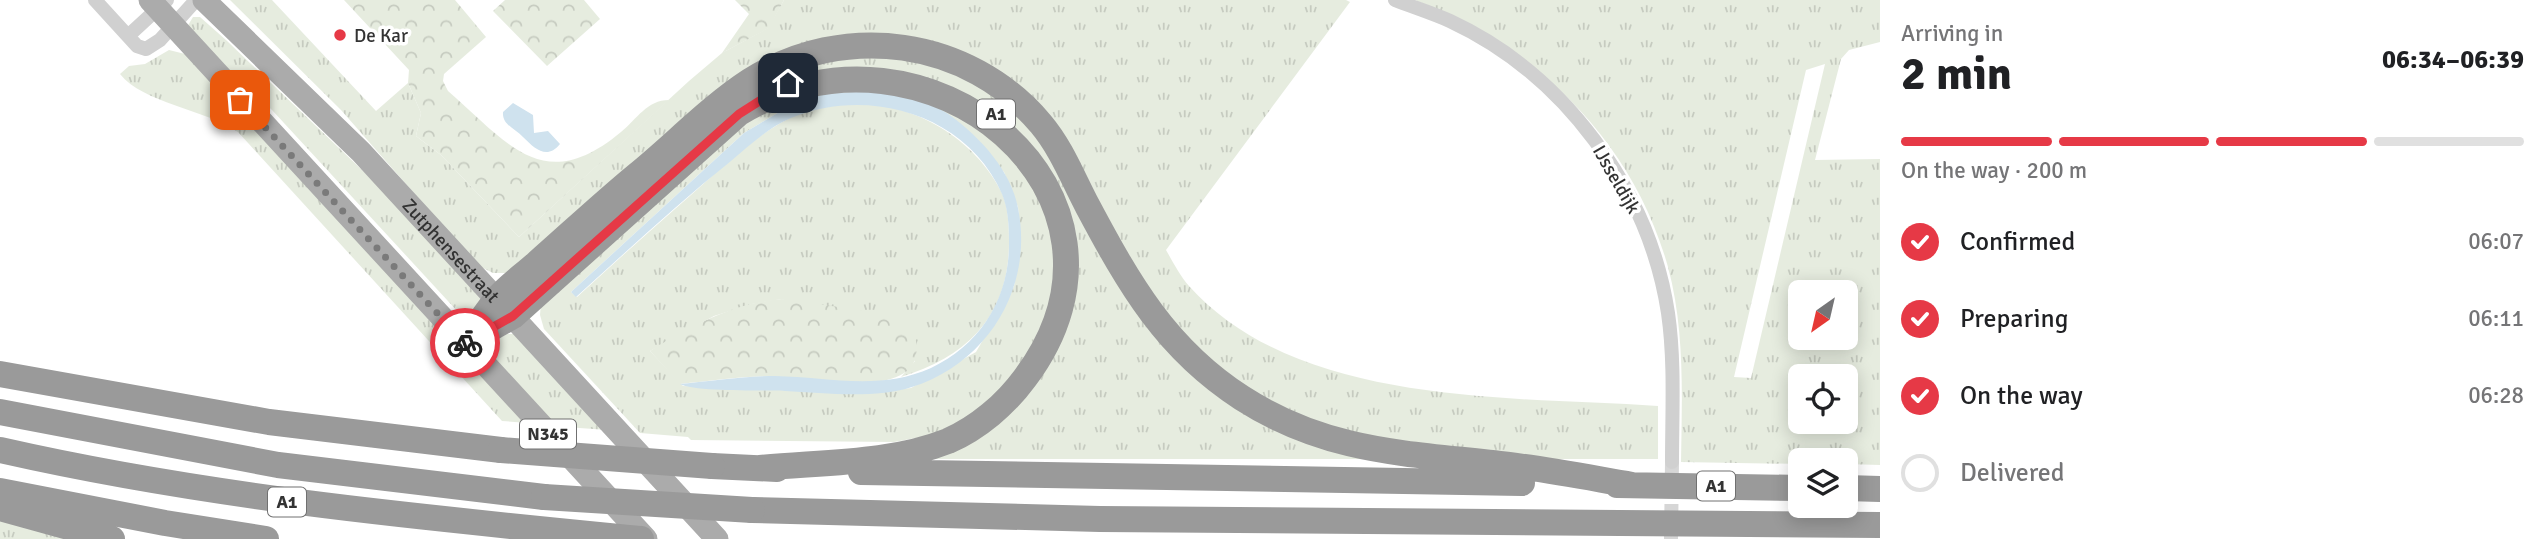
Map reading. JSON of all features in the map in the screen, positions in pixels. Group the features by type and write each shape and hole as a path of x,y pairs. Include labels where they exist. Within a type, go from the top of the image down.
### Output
{"highway":[{"name":"A1","path":"505,307 622,187 752,80 817,52 863,45 898,46 933,53 972,69 1027,109 1062,155 1122,271 1142,303 1184,351 1242,398 1312,434 1366,450 1509,466 1632,485"},
{"name":"A1","path":"505,307 719,131 774,90 821,72 873,66 913,71 968,93 1000,117 1027,148 1047,183 1060,221 1064,257 1062,292 1053,326 1040,356 1018,387 987,418 949,440 885,457 760,468"},
{"path":"465,343 505,307"},
{"name":"A1","path":"0,374 269,422 501,450 712,466 1024,477 1788,488"},
{"name":"A1","path":"0,412 278,465 544,497 752,510 1086,518 1880,525"},
{"name":"A1","path":"0,450 134,477 310,505 641,539"},
{"path":"1858,488 1880,489"},
{"name":"A1","path":"0,491 165,523 266,539"},
{"path":"0,508 112,539"}],"main road":[{"name":"Zutphensestraat","path":"204,0 344,135 717,539"},
{"name":"N345","path":"158,3 173,26 646,539"}],"street":[{"path":"95,0 133,41 146,49 153,46 196,0"},
{"name":"IJsseldijk","path":"1395,0 1451,22 1495,47 1547,87 1577,118 1606,156 1644,229 1662,284 1671,345 1672,462"},
{"path":"133,41 158,3"}],"green space":[{"path":"230,0 272,0 376,111 408,83 421,113 416,136 441,155 519,237 722,53 768,28 784,0 1346,0 1350,2 1166,250 1183,278 1234,325 1287,354 1346,375 1408,388 1473,396 1658,406 1658,459 924,459 921,437 894,442 691,440 688,437 640,433 544,329 540,315 541,303 509,273 493,273 477,265 341,110","holes":["906,96 1004,172 1018,207 1021,239 1014,286 976,352 911,388 875,392 683,386 650,351 714,316 752,304 782,299 915,361 901,377 947,357 965,344 981,328 1002,290 1009,240 1006,204 985,167 964,144 938,126 910,113 879,105 848,103 817,108 788,119 738,154 577,297 571,292 744,133 786,108"]},
{"path":"344,0 455,0 486,37 444,74 443,81 448,91 489,128 528,155 548,161 570,160 594,151 621,132 648,107 669,100 519,237 441,155 416,136 421,113 408,83 409,70"},
{"path":"505,0 584,0 600,19 547,66 493,11"},
{"path":"735,0 784,0 769,28 722,53 749,14"},
{"path":"1415,0 1880,0 1880,42 1849,50 1841,59 1815,160 1880,159 1880,465 1858,464 1858,448 1788,448 1788,464 1681,462 1680,339 1668,267 1652,220 1630,178 1604,138 1573,103 1538,72 1500,44 1459,20","holes":["1825,64 1751,378 1734,377 1806,70"]},
{"path":"193,17 200,17 226,40 385,192 482,297 472,315 459,313 272,110 214,57 187,27"},
{"path":"169,50 185,54 528,423 502,421 238,132 208,117 143,92 120,74 129,66 145,64"},
{"path":"782,299 903,316 916,339 916,355 910,369 896,377 878,382 765,377 680,384 650,351 713,317 746,305"},
{"path":"514,334 607,430 552,426 491,356 496,339"},
{"path":"0,520 77,539 0,539"}],"water":[{"path":"865,91 921,101 951,116 973,134 993,156 1014,194 1021,237 1019,266 1012,293 1000,318 983,341 963,360 939,376 912,387 882,393 714,389 680,384 763,376 873,381 912,375 931,368 965,346 990,316 1004,281 1008,261 1008,223 1002,194 986,166 965,144 940,126 912,114 882,107 852,105 821,109 775,126 691,194 576,297 571,292 744,133 786,108 824,94"},
{"path":"513,103 533,115 534,133 548,131 560,144 550,151 541,151 510,126 503,112"}],"tunnel":[{"path":"1671,539 1672,462"}],"way so far":[{"path":"240,100 465,343"}],"place":[{"name":"De Kar","path":"340,35"}],"route":[{"path":"465,343 513,316 739,114 760,98 788,83"}]}
